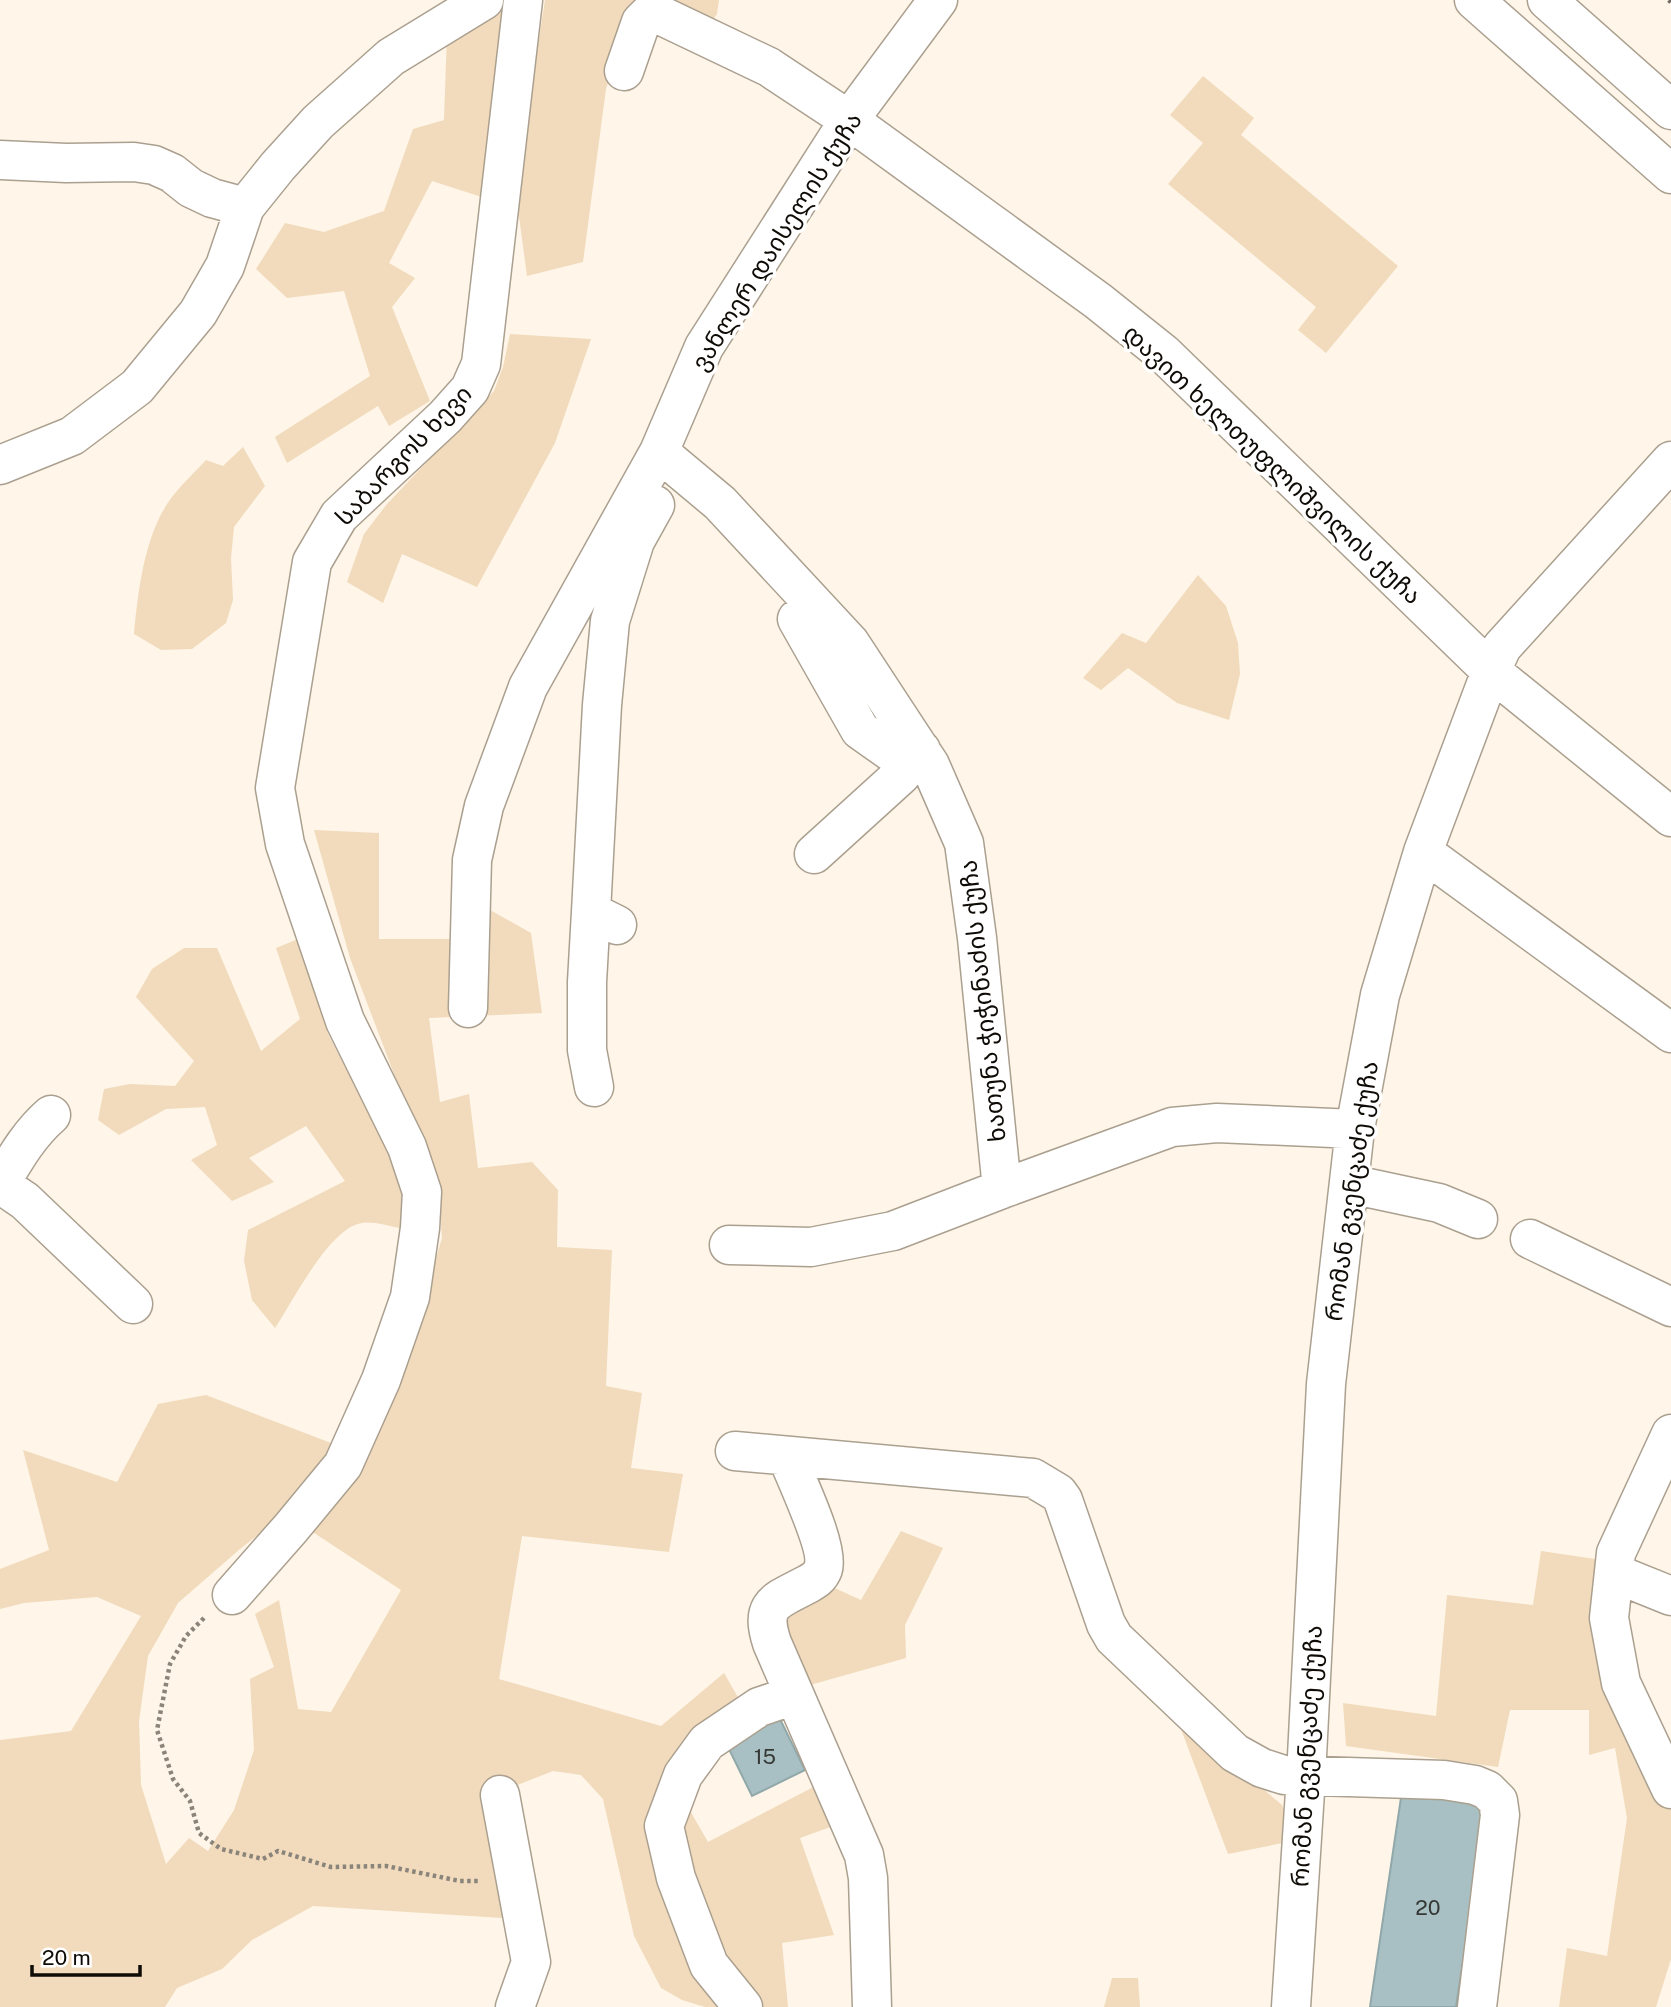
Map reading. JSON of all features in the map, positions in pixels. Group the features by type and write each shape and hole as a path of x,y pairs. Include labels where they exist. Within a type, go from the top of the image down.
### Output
{"street":[{"path":"0,465 72,436 137,387 198,313 225,266 245,207 278,166 318,122 391,57 484,0"},
{"name":"საბარგოს ხევი","path":"232,1595 343,1465 381,1380 410,1297 420,1228 422,1192 407,1147 345,1021 285,844 275,788 312,562 340,516 445,417 470,389 481,364 523,0"},
{"name":"ვანლერ დაისელის ქუჩა","path":"594,1087 587,1049 587,982 604,919 602,705 610,621 635,541 668,459 704,347 849,120 938,0"},
{"path":"1474,0 1671,174"},
{"path":"1546,0 1671,110"},
{"name":"დავით ხელთუფლიშვილის ქუჩა","path":"624,71 641,22 648,15 660,15 769,67 849,120 1098,301 1163,353 1490,671 1671,817"},
{"path":"0,160 134,162 154,165 212,198 245,207"},
{"path":"468,1008 472,860 484,806 528,687 668,459"},
{"name":"ხათუნა ჭიჭინაძის ქუჩა","path":"668,459 720,503 850,643 915,751 930,765 964,842 978,938 1002,1189"},
{"name":"რომან გვენცაძე ქუჩა","path":"1291,2007 1326,1384 1355,1129 1380,995 1423,852 1490,671 1502,647 1671,461"},
{"path":"797,619 860,730 894,754 915,751"},
{"path":"814,855 901,775 915,751"},
{"path":"1423,852 1671,1032"},
{"path":"51,1115 38,1126 22,1147 0,1184 25,1201 133,1304"},
{"path":"729,1245 811,1247 892,1231 1171,1127 1217,1123 1355,1129"},
{"path":"1350,1184 1439,1203 1478,1219"},
{"path":"1530,1239 1671,1307"},
{"path":"1671,1434 1616,1553 1609,1618 1621,1683 1671,1790"},
{"path":"735,1451 1033,1478 1058,1493 1070,1514 1106,1624 1114,1638 1236,1753 1262,1768 1284,1774 1444,1780 1475,1785 1487,1790 1497,1801 1500,1815 1477,2007"},
{"path":"788,1456 824,1548 824,1568 818,1578 778,1600 767,1612 766,1624 864,1855 872,2007"},
{"path":"1614,1573 1671,1596"},
{"path":"743,2007 709,1965 676,1878 664,1826 683,1775 707,1742 759,1707 794,1695"},
{"path":"500,1795 531,1962 515,2007"}],"path":[{"path":"232,1595 186,1636 170,1664 157,1730 173,1779 190,1801 199,1833 220,1849 263,1859 278,1851 331,1867 386,1866 460,1881 516,1881"}],"shaded area":[{"path":"545,0 635,0 606,89 583,262 527,276 518,209 523,142"},
{"path":"670,0 719,0 717,14 704,32"},
{"path":"507,7 488,199 432,181 389,263 415,278 392,307 430,401 389,426 378,406 287,463 275,437 370,376 344,291 287,298 256,269 285,223 324,232 384,211 413,129 444,120 447,34 494,8"},
{"path":"1203,76 1254,118 1241,135 1398,266 1326,353 1298,330 1316,307 1168,184 1203,143 1170,115"},
{"path":"510,334 591,339 555,443 477,587 402,554 383,603 347,582 364,534 387,504 494,391 503,367"},
{"path":"243,447 265,486 234,527 231,558 233,600 226,623 192,649 161,650 134,634 144,562 155,527 172,497 206,460 223,466"},
{"path":"1198,575 1226,606 1238,643 1240,674 1229,720 1177,703 1128,668 1101,690 1083,678 1122,633 1146,643"},
{"path":"314,830 379,833 379,939 461,939 480,871 491,873 490,910 531,933 542,1013 429,1018 440,1102 469,1094 478,1168 532,1162 558,1190 557,1247 612,1250 606,1386 642,1393 631,1468 683,1474 669,1552 522,1536 499,1679 661,1726 724,1673 739,1699 665,1767 708,1842 823,1782 836,1825 800,1838 834,1935 782,1943 788,2007 705,2007 682,2000 661,1988 634,1936 603,1799 581,1775 553,1771 515,1786 517,1919 313,1906 252,1940 222,1969 177,1988 165,2007 0,2007 0,1740 71,1731 141,1616 97,1597 24,1603 0,1609 0,1569 49,1550 23,1450 117,1482 158,1404 206,1395 344,1448 290,1510 178,1603 148,1656 139,1721 141,1785 166,1864 189,1838 208,1851 234,1810 254,1750 250,1679 274,1667 255,1614 279,1600 298,1709 331,1712 401,1590 305,1527 415,1329 442,1238 438,1190 350,958"},
{"path":"298,939 328,1034 397,1168 405,1200 400,1228 362,1223 337,1237 313,1267 275,1328 252,1300 244,1261 248,1230 345,1181 306,1126 249,1158 274,1182 232,1201 191,1160 217,1145 205,1107 166,1109 119,1135 98,1120 104,1089 130,1084 175,1086 194,1061 136,997 152,969 184,948 217,948 261,1051 300,1019 276,948"},
{"path":"901,1531 943,1548 905,1625 906,1658 803,1687 774,1622 828,1585 861,1600"},
{"path":"1541,1551 1602,1560 1671,1805 1671,1959 1656,2007 1559,2007 1567,1948 1607,1956 1627,1818 1615,1748 1589,1755 1589,1710 1510,1710 1498,1767 1346,1746 1343,1703 1436,1716 1447,1595 1533,1605"},
{"path":"1176,1716 1282,1805 1298,1840 1228,1854"},
{"path":"1112,1978 1138,1978 1140,2007 1104,2007"}],"building":[{"path":"778,1715 805,1770 752,1796 725,1741"},
{"path":"1402,1791 1487,1807 1456,2007 1370,2007"}]}
